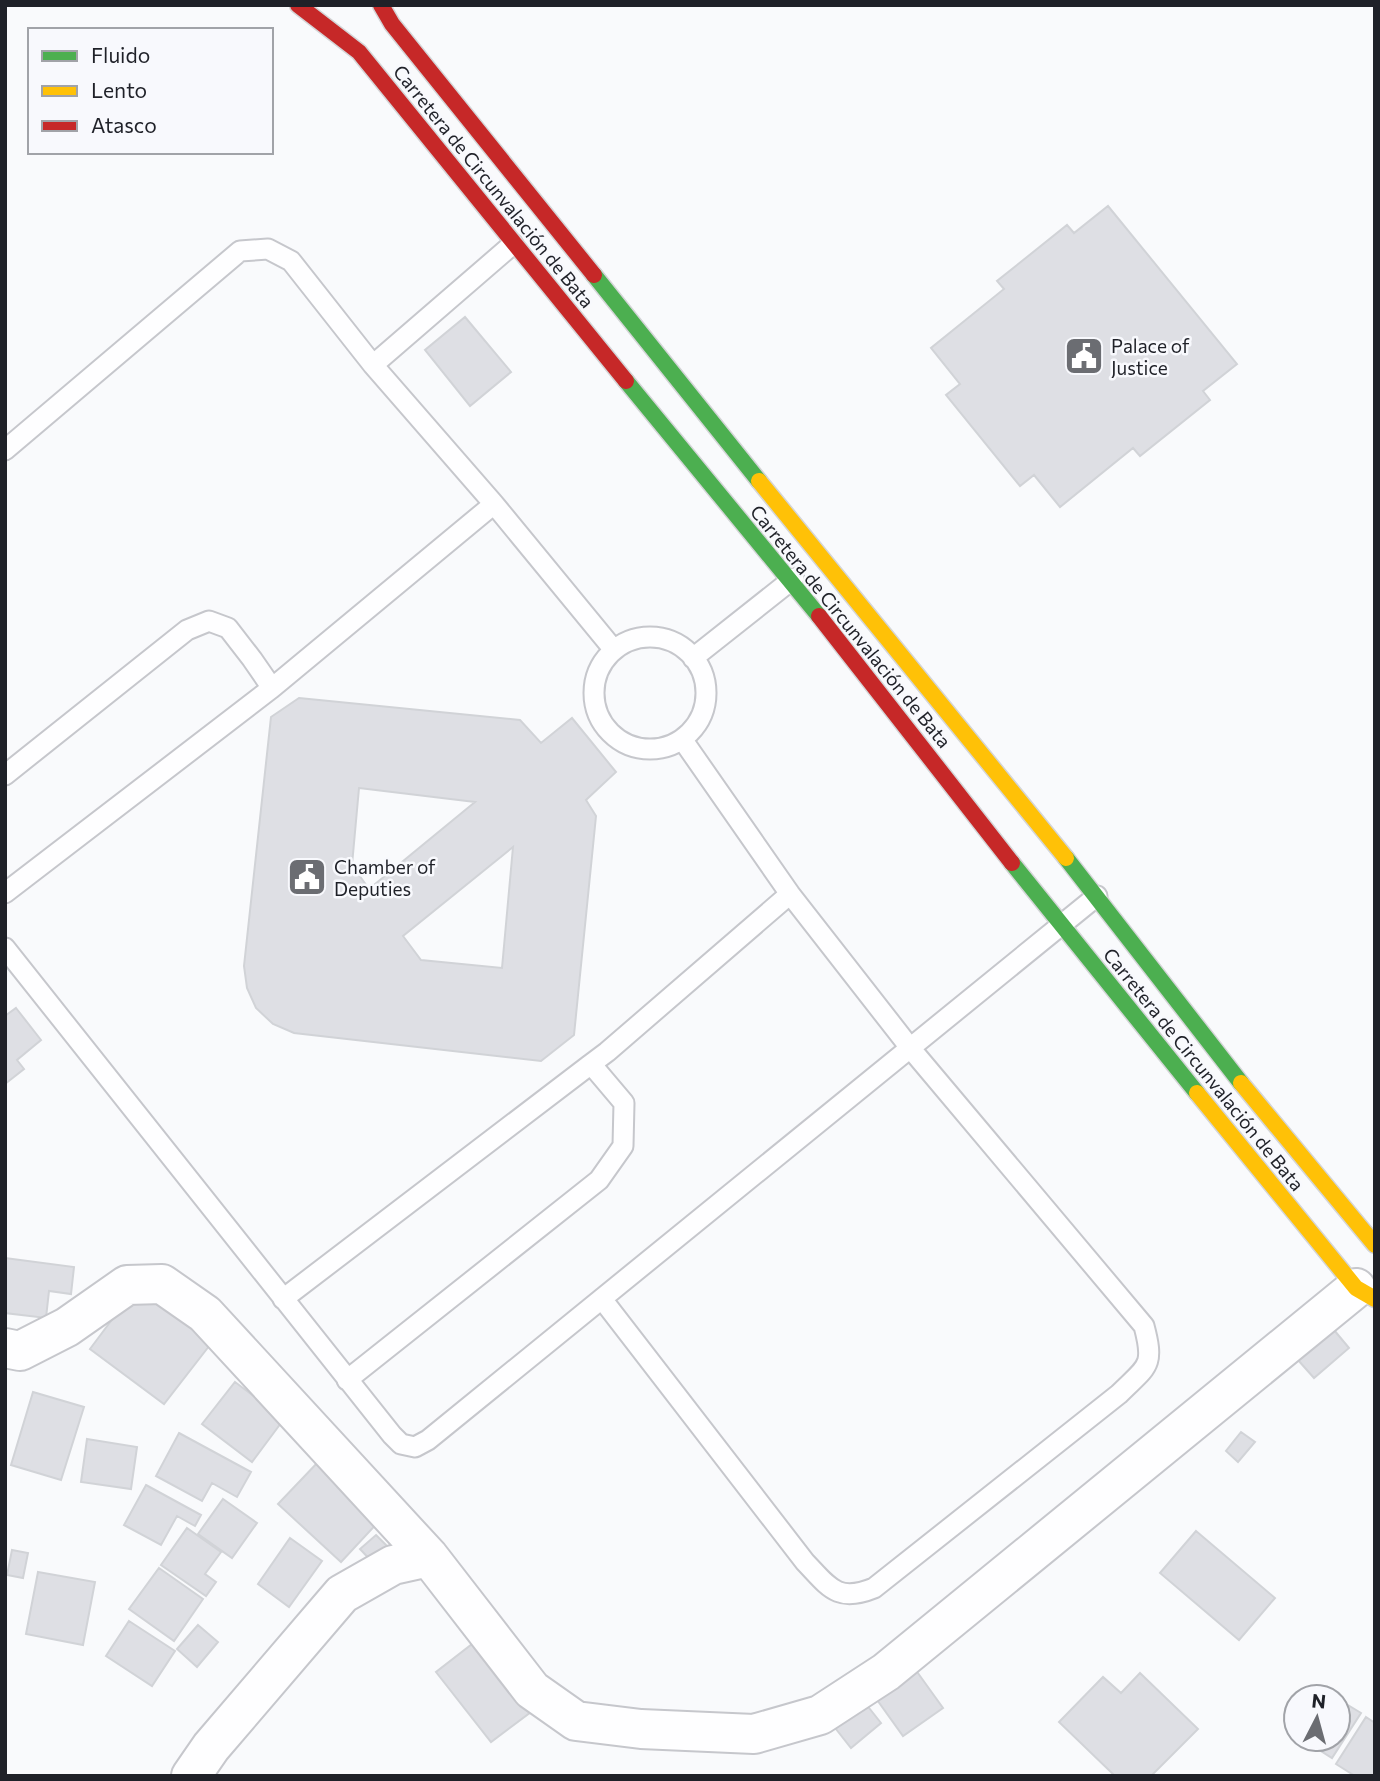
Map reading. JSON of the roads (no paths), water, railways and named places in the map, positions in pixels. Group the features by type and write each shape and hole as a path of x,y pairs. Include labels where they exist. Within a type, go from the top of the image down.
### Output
{"main road":[{"name":"Carretera de Circunvalación de Bata","path":"298,5 359,52 789,582 859,664 1060,926 1366,1294"},
{"name":"Carretera de Circunvalación de Bata","path":"381,5 392,24 1097,896 1254,1100 1375,1245"}],"street":[{"path":"5,1348 20,1351 68,1327 127,1285 162,1284 205,1314 429,1557 532,1690 576,1721 654,1730 754,1734 820,1715 886,1672 1366,1294"},
{"path":"191,1776 211,1747 342,1594 393,1564 429,1557"}],"lane":[{"path":"373,365 513,244"},
{"path":"5,450 240,251 268,250 291,261 373,365 494,504 614,649"},
{"path":"5,893 272,688 494,504"},
{"path":"693,658 820,555"},
{"path":"5,775 187,630 209,621 228,628 272,688"},
{"path":"664,639 680,646 693,658 702,674 706,692 704,710 696,726 682,739 665,748 646,750 627,745 611,735 600,719 594,701 594,682 601,664 614,649 629,641 664,639"},
{"path":"602,1300 805,1562 833,1591 857,1595 874,1588 1119,1394 1147,1365 1150,1348 1144,1326 911,1049 790,894 682,739"},
{"path":"283,1299 607,1052 790,894"},
{"path":"5,948 392,1436 401,1444 415,1447 428,1440 602,1300 1097,896"},
{"path":"347,1380 600,1180 623,1146 624,1103 591,1064"}],"place":[{"name":"Palace of Justice","path":"1084,356"},
{"name":"Chamber of Deputies","path":"307,877"}]}
